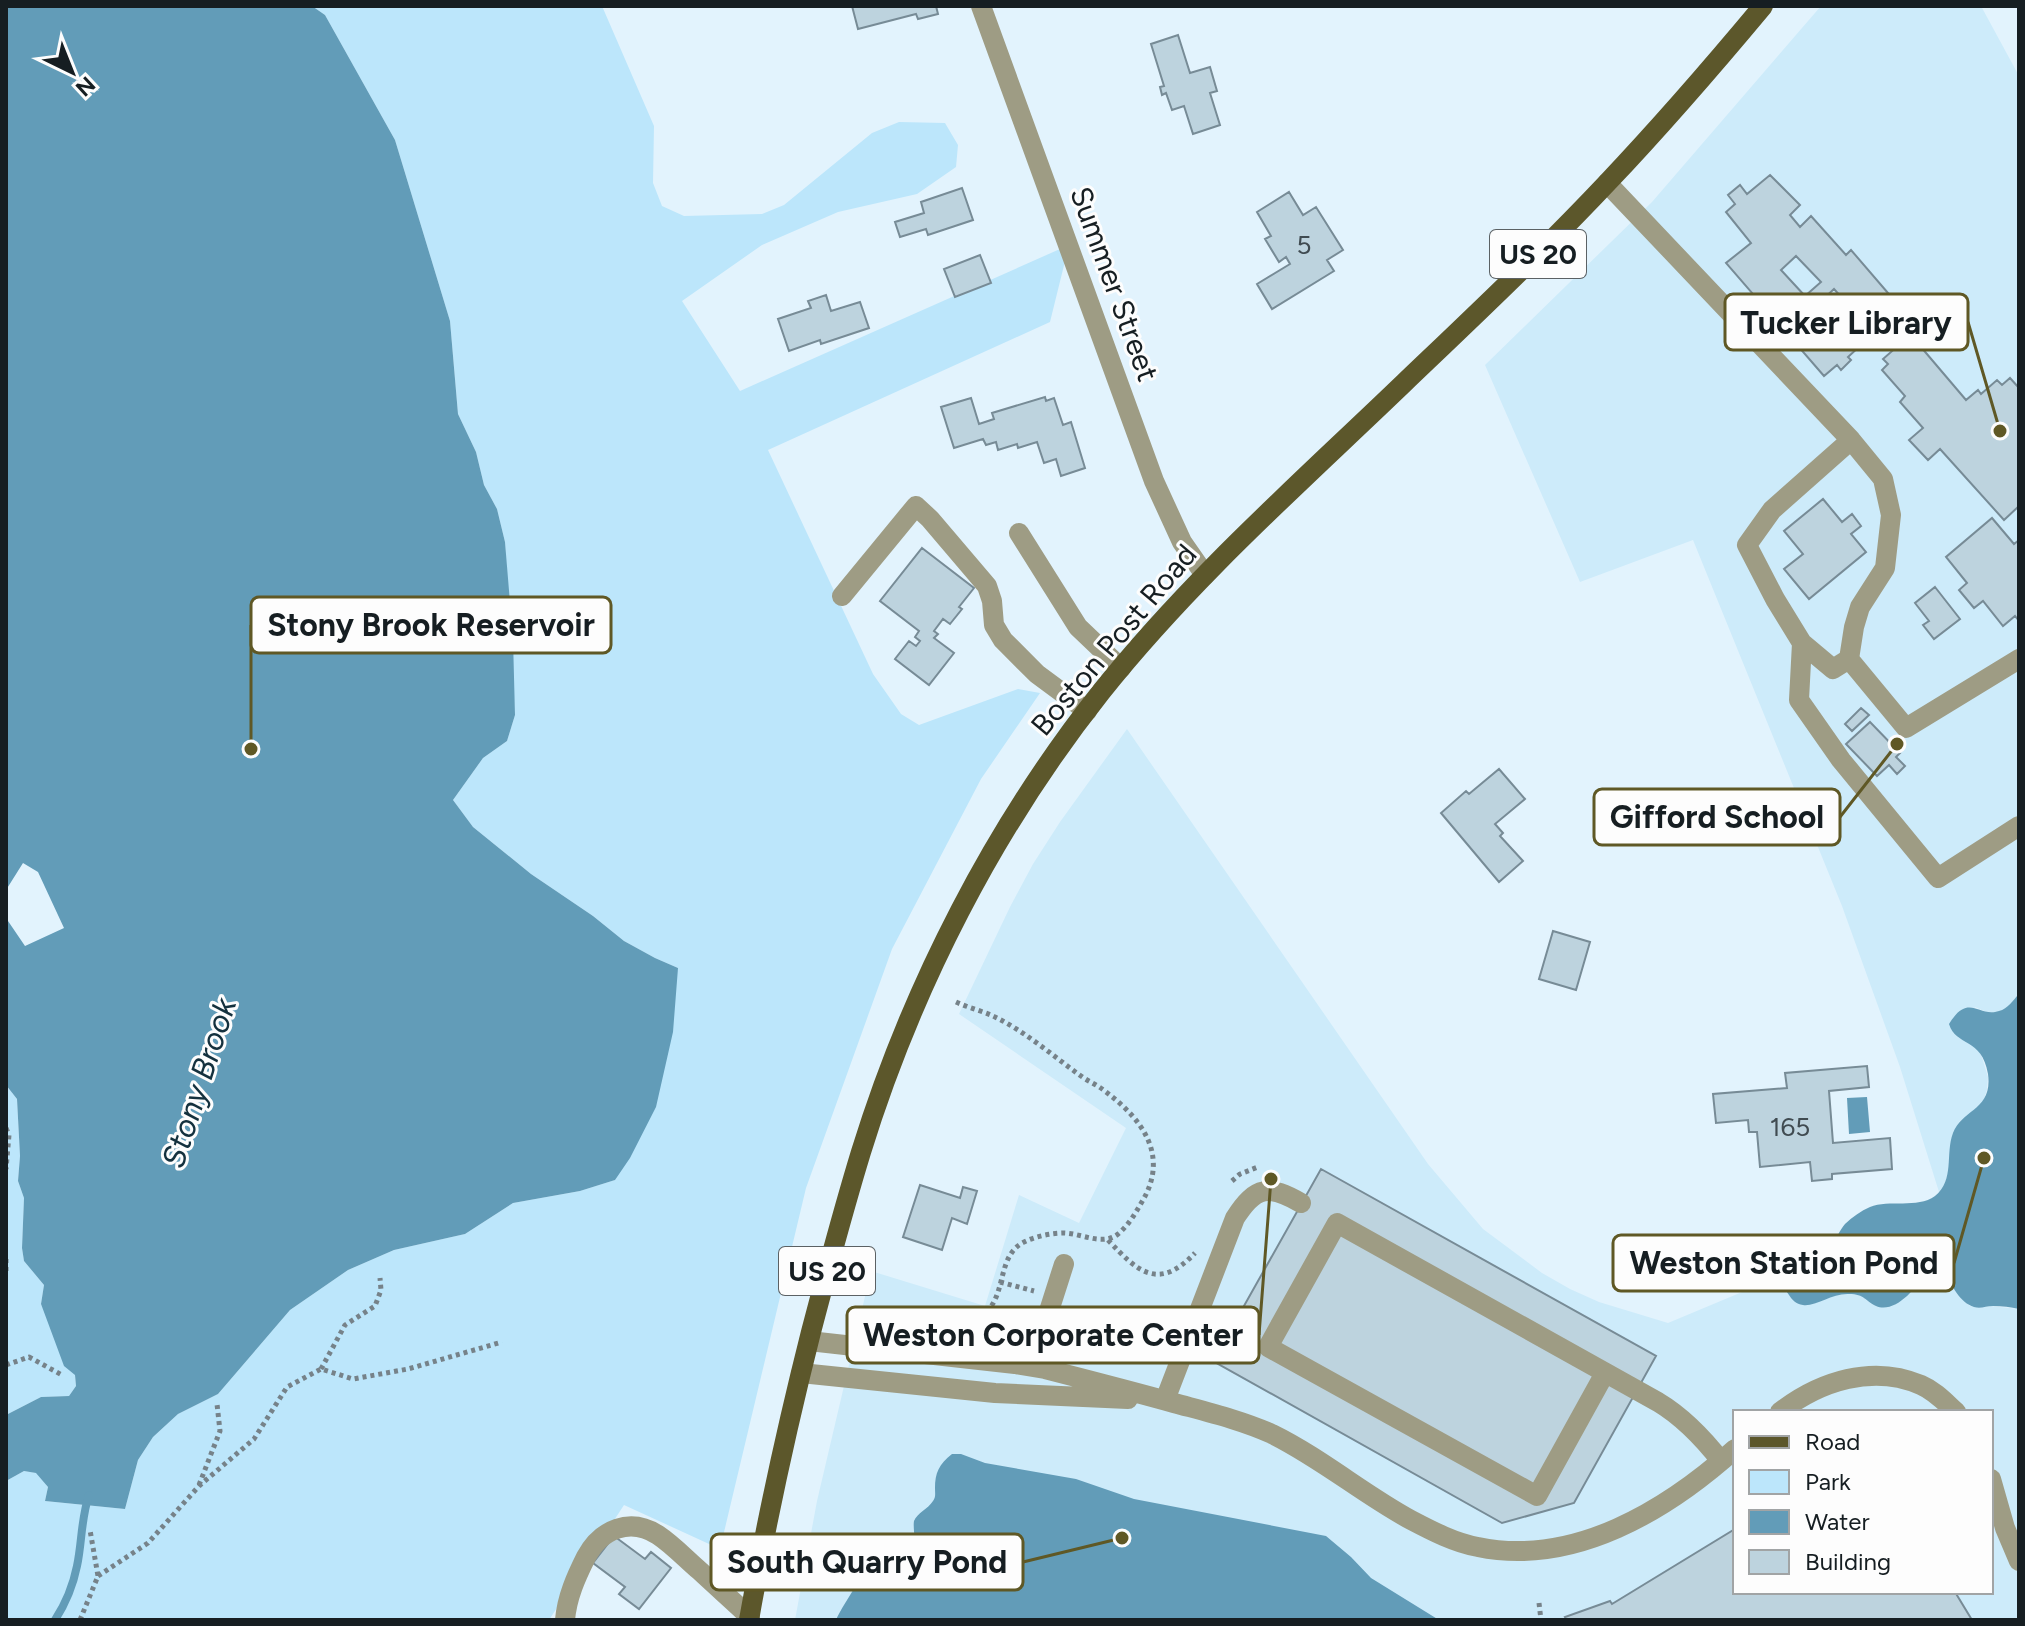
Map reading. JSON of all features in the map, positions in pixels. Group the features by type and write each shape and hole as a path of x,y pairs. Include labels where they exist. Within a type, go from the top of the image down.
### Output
{"main road":[{"name":"Boston Post Road","path":"750,1618 801,1373 861,1152 901,1043 953,924 1049,762 1121,668 1205,575 1529,263 1697,85 1763,6"}],"street":[{"name":"Summer Street","path":"981,6 1154,481 1182,542 1205,575"},
{"path":"1607,183 1851,440 1883,479 1891,515 1885,568 1860,607 1849,659 1906,728 2019,659"},
{"path":"1849,659 1833,669 1802,643 1747,545 1772,510 1851,440"},
{"path":"842,596 916,506 937,526 987,586 994,625 1003,640 1037,674 1087,711"},
{"path":"1019,533 1078,627 1121,668"},
{"path":"1802,643 1799,700 1841,760 1938,878 2019,826"},
{"path":"1165,1400 1235,1218 1254,1196 1270,1190 1301,1203"},
{"path":"809,1341 1045,1369 1220,1415 1270,1434 1307,1453 1410,1520 1440,1535 1477,1547 1511,1552 1582,1543 1615,1530 1679,1493 1728,1455 1709,1446 1677,1415 1658,1402 1337,1223 1268,1347 1537,1496 1605,1373"},
{"path":"1015,1364 1021,1347 1049,1311 1064,1264"},
{"path":"801,1373 995,1393 1165,1400"},
{"path":"1783,1410 1810,1393 1834,1383 1859,1376 1882,1375 1923,1386 1954,1410"},
{"path":"1993,1486 2005,1528 2019,1561"},
{"path":"565,1620 573,1587 594,1543 610,1530 632,1527 648,1530 665,1540 750,1618"}],"path":[{"path":"954,1340 961,1328 991,1307 1008,1258 1022,1243 1056,1233 1108,1240 1131,1220 1150,1187 1154,1165 1150,1141 1142,1127 1106,1091 1000,1019 956,1002"},
{"path":"6,1128 9,1135 6,1169"},
{"path":"6,1259 6,1272"},
{"path":"98,1576 148,1543 199,1486 254,1439 287,1387 321,1369 345,1325 375,1306 381,1290 380,1278"},
{"path":"1000,1282 1054,1297"},
{"path":"321,1369 353,1379 408,1369 502,1342"},
{"path":"6,1365 29,1357 62,1375"},
{"path":"199,1486 220,1431 217,1404"},
{"path":"80,1620 98,1576 90,1530"},
{"path":"1539,1603 1541,1620"}],"shaded area":[{"path":"1821,6 1981,6 2019,76 2019,994 1999,1012 1986,1012 1975,1007 1958,1037 1980,1051 1988,1077 1987,1090 1983,1102 1959,1122 1950,1148 1950,1169 1939,1192 1900,1067 1842,906 1693,540 1580,582 1485,365 1652,202"},
{"path":"1127,729 1428,1164 1483,1229 1542,1273 1599,1302 1668,1323 1778,1277 1781,1285 1813,1304 1843,1293 1857,1294 1876,1306 1896,1303 1919,1282 1924,1271 1926,1244 1933,1239 1940,1242 1945,1272 1961,1298 1970,1306 2019,1309 2019,1620 795,1620 817,1501 871,1271 985,1306 1019,1195 1079,1223 1126,1128 959,1014 1033,864"}],"green space":[{"path":"312,6 602,6 654,126 653,183 662,206 684,216 762,214 784,205 872,133 899,122 945,123 958,145 956,167 917,194 838,212 762,245 682,301 740,391 1069,245 1050,322 768,450 873,674 901,714 919,725 1018,689 1040,693 981,779 892,949 806,1188 720,1549 624,1505 549,1620 6,1620 6,1481 24,1471 37,1473 48,1487 45,1501 125,1509 138,1460 153,1437 178,1414 218,1394 290,1310 348,1270 394,1250 465,1234 513,1203 580,1191 615,1180 678,968 624,941 531,874 473,827 453,800 483,758 507,741 515,715 505,542 497,509 484,485 476,452 458,414 450,321 395,140 325,15"},
{"path":"6,1085 17,1099 18,1181 24,1198 24,1261 44,1285 41,1304 75,1375 76,1386 69,1396 41,1397 6,1415"}],"water":[{"path":"6,6 312,6 325,15 395,140 450,321 458,414 476,452 484,485 497,509 505,542 515,715 507,741 483,758 453,800 473,827 531,874 624,941 678,968 673,1032 656,1107 615,1180 580,1191 513,1203 465,1234 394,1250 348,1270 290,1310 218,1394 178,1414 153,1437 138,1460 125,1509 45,1501 48,1487 36,1473 24,1471 6,1481 6,1415 41,1397 69,1396 76,1386 75,1375 64,1366 41,1304 44,1285 24,1261 24,1198 18,1181 17,1099 6,1085 6,911 8,921 25,946 64,928 38,872 23,863 6,890"},
{"path":"2019,994 2019,1309 1996,1306 1977,1308 1966,1303 1949,1279 1940,1242 1933,1239 1926,1244 1925,1267 1920,1280 1897,1303 1883,1308 1858,1295 1849,1294 1808,1305 1794,1302 1780,1278 1781,1269 1790,1261 1827,1246 1848,1221 1867,1209 1928,1200 1941,1190 1947,1175 1953,1133 1981,1102 1988,1086 1985,1062 1980,1054 1957,1036 1949,1024 1962,1009 1999,1011"},
{"path":"1867,1097 1870,1132 1849,1134 1847,1098"},
{"path":"952,1454 1076,1479 1134,1499 1326,1536 1371,1578 1439,1620 836,1620 860,1580 884,1550 892,1544 909,1545 914,1541 914,1521 934,1500 937,1473"}],"building":[{"path":"852,6 936,6 938,14 918,19 916,14 858,29"},
{"path":"1178,35 1190,73 1210,67 1217,91 1210,93 1220,125 1193,134 1184,106 1172,110 1166,93 1162,95 1160,87 1164,86 1151,44"},
{"path":"1770,175 1800,205 1790,215 1800,227 1811,216 1846,255 1851,250 1900,307 1871,331 1861,319 1846,332 1860,346 1848,357 1851,360 1841,370 1837,365 1824,376 1726,263 1751,243 1726,212 1735,204 1728,195 1740,185 1747,194","holes":["1796,256 1821,282 1805,296 1781,270","1834,289 1852,309 1838,321 1820,302"]},
{"path":"962,188 973,220 928,235 926,229 900,237 895,222 924,213 921,202"},
{"path":"1289,192 1303,215 1316,207 1343,250 1327,260 1334,271 1272,309 1257,284 1290,264 1286,257 1279,262 1265,239 1271,236 1257,212"},
{"path":"980,255 991,283 955,297 944,269"},
{"path":"826,295 831,311 860,302 869,328 789,351 778,319 811,308 808,301"},
{"path":"1915,340 1966,400 1978,390 1981,394 1997,380 2002,385 2010,378 2019,388 2019,506 2004,520 1940,449 1928,460 1909,440 1923,428 1900,402 1905,396 1882,370 1888,364 1883,359 1900,344 1905,349"},
{"path":"1045,397 1046,401 1054,398 1063,425 1071,422 1085,468 1061,476 1056,459 1044,463 1037,442 998,450 996,442 986,445 983,439 954,448 941,407 971,398 979,424 994,419 992,413"},
{"path":"1823,499 1842,522 1852,514 1861,526 1851,534 1866,552 1809,599 1784,569 1803,554 1784,531"},
{"path":"1992,518 2014,544 2019,540 2019,621 2015,616 2003,626 1983,601 1974,608 1959,590 1967,583 1946,557"},
{"path":"922,548 974,588 950,624 943,619 934,631 938,634 934,638 954,653 929,685 895,659 909,641 916,646 920,641 915,637 919,631 880,601"},
{"path":"1935,587 1960,619 1934,639 1923,625 1929,621 1915,603"},
{"path":"1861,708 1869,715 1852,731 1845,724"},
{"path":"1870,722 1900,753 1896,757 1905,766 1897,774 1889,765 1877,776 1846,744"},
{"path":"1499,769 1525,799 1495,824 1503,833 1500,836 1523,861 1499,882 1441,813 1466,791 1469,794"},
{"path":"1553,931 1590,942 1576,990 1539,979"},
{"path":"1867,1066 1869,1087 1829,1091 1833,1143 1890,1138 1892,1169 1832,1174 1832,1179 1812,1181 1810,1162 1760,1167 1757,1132 1749,1132 1748,1120 1716,1123 1713,1094 1787,1088 1785,1073"},
{"path":"1321,1169 1656,1356 1574,1503 1502,1523 1213,1361"},
{"path":"920,1185 960,1198 963,1187 977,1191 967,1224 952,1218 942,1250 903,1237"},
{"path":"1733,1530 1733,1594 1956,1594 1972,1620 1567,1620 1565,1617 1610,1601 1612,1604"},
{"path":"614,1536 645,1559 651,1552 671,1568 639,1609 619,1594 625,1587 593,1563"}],"waterway":[{"name":"Stony Brook","path":"55,1620 73,1580 89,1495"}],"place":[{"name":"Tucker Library","path":"2000,431"},
{"name":"Gifford School","path":"1897,744"},
{"name":"Stony Brook Reservoir","path":"251,749"},
{"name":"Weston Station Pond","path":"1984,1158"},
{"name":"Weston Corporate Center","path":"1271,1179"},
{"name":"South Quarry Pond","path":"1122,1538"}]}
